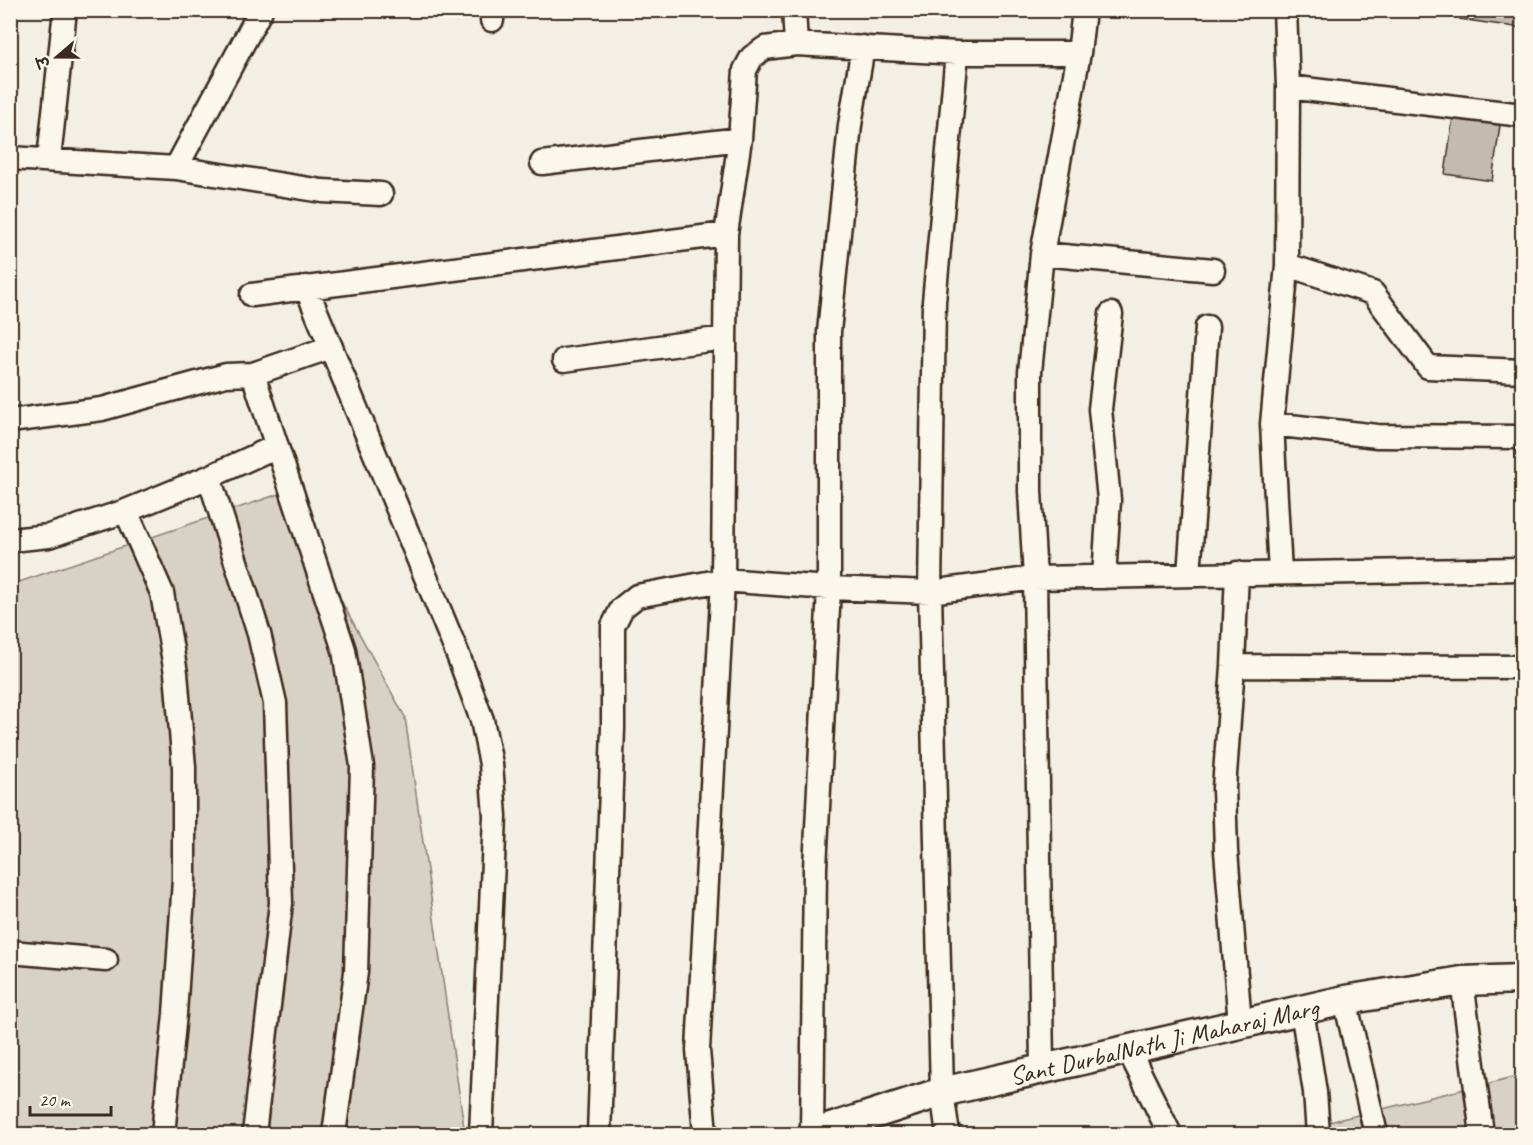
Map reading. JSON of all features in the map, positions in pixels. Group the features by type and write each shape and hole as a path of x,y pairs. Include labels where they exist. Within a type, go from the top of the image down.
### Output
{"street":[{"path":"50,159 65,10"},
{"path":"176,168 261,10"},
{"path":"794,10 796,44"},
{"path":"1042,1068 1035,578 1030,491 1030,372 1042,254 1079,53 1084,10"},
{"path":"1280,573 1272,424 1287,265 1288,87 1285,10"},
{"path":"705,1134 698,1050 723,580 726,234 740,139 745,70 752,57 765,48 796,44 957,53 1079,53"},
{"path":"812,1134 815,867 829,588 829,332 850,125 863,47"},
{"path":"948,1134 942,1092 930,592 934,302 957,53"},
{"path":"1288,87 1522,115"},
{"path":"542,163 740,139"},
{"path":"10,158 176,168 322,191 381,194"},
{"path":"252,294 726,234"},
{"path":"1042,254 1213,270"},
{"path":"1287,265 1373,293 1428,367 1522,370"},
{"path":"306,287 458,655 482,720 491,764 495,816 481,1134"},
{"path":"1104,577 1109,500 1100,409 1111,314"},
{"path":"1189,574 1207,327"},
{"path":"564,360 724,338"},
{"path":"10,421 102,409 226,375 253,374 331,347"},
{"path":"253,374 344,650 362,766 356,972 334,1134"},
{"path":"1272,424 1377,436 1522,437"},
{"path":"10,540 49,536 126,511 277,446"},
{"path":"209,477 259,634 275,703 281,903 254,1134"},
{"path":"126,511 162,593 176,673 184,767 184,879 175,1014 163,1134"},
{"path":"599,1134 613,728 613,626 622,608 637,596 723,580 829,588 930,592 1035,578 1522,569"},
{"path":"1237,573 1224,788 1226,851 1240,1024"},
{"path":"1233,666 1522,667"},
{"path":"10,952 106,960"},
{"name":"Sant DurbalNath Ji Maharaj Marg","path":"812,1134 942,1092 1345,1000 1462,981 1518,979"},
{"path":"1462,981 1482,1134"},
{"path":"1345,1000 1376,1134"},
{"path":"1302,1010 1315,1092 1318,1134"},
{"path":"1128,1049 1170,1134"}],"path":[{"path":"1518,979 1522,1044"}],"shaded area":[{"path":"282,493 405,717 465,1134 11,1134 10,585"},
{"path":"1522,1075 1522,1134 1280,1134"}],"building":[{"path":"1462,10 1522,10 1522,28 1460,19"},
{"path":"1453,117 1500,125 1492,181 1445,174"}]}
